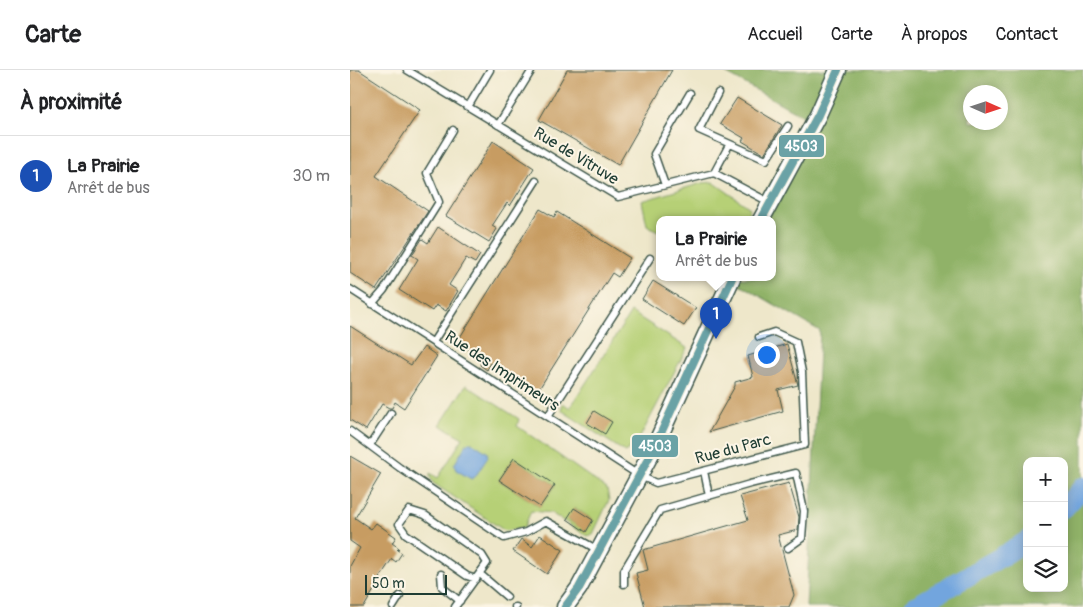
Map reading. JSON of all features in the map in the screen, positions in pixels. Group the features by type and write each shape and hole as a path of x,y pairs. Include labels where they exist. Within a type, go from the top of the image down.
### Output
{"street":[{"path":"763,216 818,115 838,70"},
{"path":"566,607 579,588 640,476 731,281"}],"lane":[{"name":"Rue de Vitruve","path":"407,70 618,197 714,173"},
{"path":"468,107 490,70"},
{"path":"498,125 532,70"},
{"path":"665,185 654,154 690,93"},
{"path":"718,93 698,130 729,145 766,160 788,126"},
{"path":"372,304 384,290 439,202 427,173 453,130"},
{"path":"729,145 714,173 770,202"},
{"path":"432,342 536,181"},
{"path":"548,416 650,258"},
{"name":"Rue des Imprimeurs","path":"350,289 640,476"},
{"name":"Rue du Parc","path":"640,476 656,484 805,445 802,372 796,342 774,332 759,337"},
{"path":"370,445 391,413"},
{"path":"350,432 504,538 526,532 546,521 600,550"},
{"path":"704,471 709,496"},
{"path":"624,584 624,570 660,510 796,473 804,511 802,538 788,548"},
{"path":"455,607 460,601 478,576 487,563 482,555 424,515 409,510 399,524 406,534 467,576 478,576 507,597"},
{"path":"441,574 442,588 460,601"},
{"path":"393,607 400,596"}],"green space":[{"path":"720,70 1083,70 1083,607 806,607 820,331 734,281 776,281 776,216 754,216 805,117"},
{"path":"713,182 750,208 747,216 656,216 656,230 647,225 642,201 702,183"},
{"path":"631,312 687,348 638,441 625,452 561,410 563,403 570,408"},
{"path":"466,385 519,419 517,426 607,489 609,500 593,534 587,536 551,513 531,511 524,528 505,531 433,483 430,473 438,478 463,438 440,425","holes":["514,458 555,485 540,507 499,480","575,508 593,520 586,531 568,520"]}],"water":[{"path":"471,442 487,452 488,457 475,477 471,479 456,470 454,465 467,443"}],"building":[{"path":"350,70 359,70 420,110 376,176 428,211 376,290 350,273"},
{"path":"567,70 672,70 618,165 539,120"},
{"path":"737,98 782,125 764,154 742,141 744,138 720,124"},
{"path":"493,141 534,168 510,206 507,203 492,226 497,229 489,242 446,216"},
{"path":"540,209 554,217 557,212 630,258 618,277 612,273 537,392 491,363 487,370 480,365 483,359 457,342"},
{"path":"438,227 480,255 475,263 466,258 449,285 458,291 446,311 436,305 432,311 399,290 418,259 412,255 422,239 428,243"},
{"path":"653,281 696,308 684,326 642,299"},
{"path":"350,326 411,365 424,347 437,356 404,408 395,402 392,408 382,404 366,430 350,420"},
{"path":"787,344 798,385 778,390 783,411 709,432 735,386 735,382 753,377 748,356"},
{"path":"594,411 612,422 605,434 587,423"},
{"path":"350,456 381,474 355,518 371,529 376,523 396,537 392,543 402,553 396,562 392,559 364,607 350,607 350,566 360,548 350,541"},
{"path":"514,458 555,485 540,507 499,480"},
{"path":"789,483 799,517 798,530 778,535 794,595 789,607 645,607 636,573 648,570 643,550 748,520 740,496"},
{"path":"574,508 593,520 586,532 567,519"},
{"path":"540,535 563,550 547,574 513,551 521,539 532,547"}],"waterway":[{"path":"1068,504 1083,487"},
{"path":"914,607 1023,543"}],"transit line":[{"name":"4503","path":"763,216 818,115 838,70"},
{"name":"4503","path":"565,607 579,588 655,446 731,281"}],"place":[{"name":"La Prairie","path":"716,339"}]}
